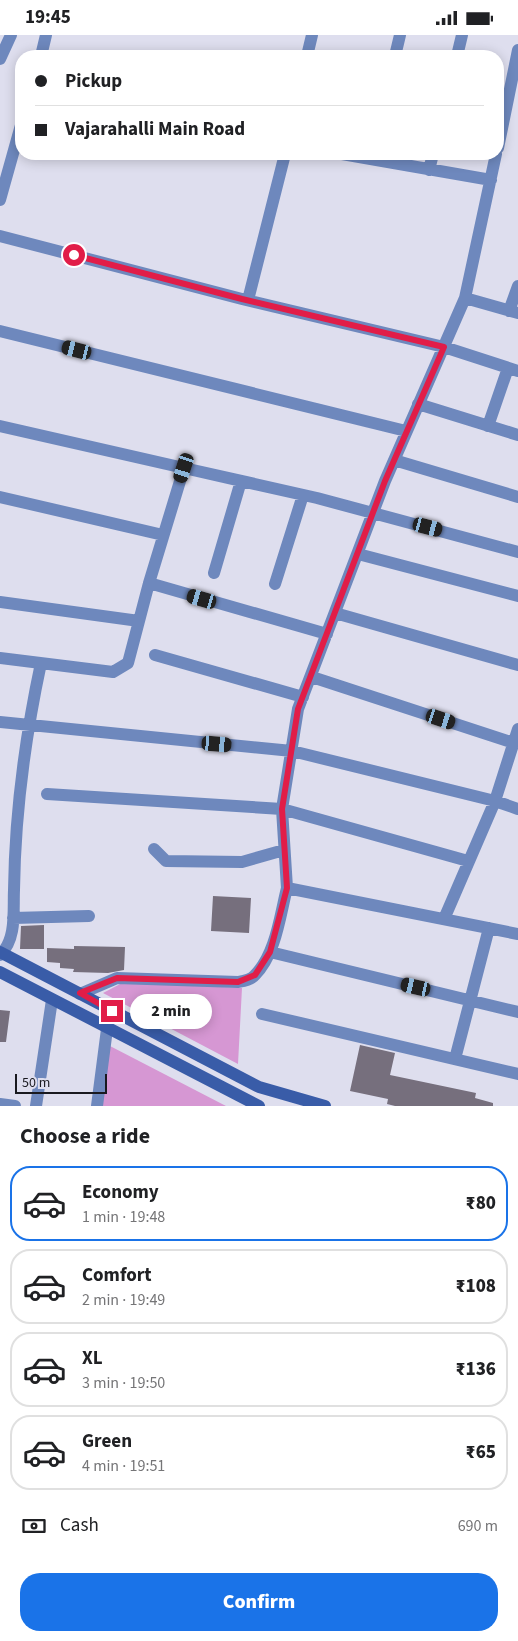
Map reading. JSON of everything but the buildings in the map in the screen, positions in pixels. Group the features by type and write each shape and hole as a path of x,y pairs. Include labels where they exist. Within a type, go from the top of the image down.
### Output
{"main road":[{"path":"1,953 260,1087 325,1106"},
{"path":"0,973 259,1106"}],"street":[{"path":"0,59 11,35"},
{"path":"42,50 46,35"},
{"path":"308,50 312,35"},
{"path":"396,50 400,35"},
{"path":"458,50 462,35"},
{"path":"504,119 518,49"},
{"path":"0,200 15,146"},
{"path":"248,300 283,160"},
{"path":"389,160 491,180"},
{"path":"430,169 432,160"},
{"path":"80,993 117,978 238,982 255,975 270,952 287,888 282,809 298,709 312,677 373,512 406,431 465,298 495,160"},
{"path":"0,236 248,300 444,347 513,370 488,426"},
{"path":"465,298 514,312 518,286"},
{"path":"0,331 406,431"},
{"path":"418,404 518,435"},
{"path":"0,426 373,512 518,552"},
{"path":"394,461 518,497"},
{"path":"0,658 113,672 128,663 149,583 184,468"},
{"path":"214,573 241,481"},
{"path":"275,584 303,495"},
{"path":"0,497 163,535"},
{"path":"358,554 518,596"},
{"path":"149,583 327,634"},
{"path":"0,602 139,621"},
{"path":"335,613 518,665"},
{"path":"155,655 303,697"},
{"path":"1,953 10,941 13,917 14,849 28,726 41,663"},
{"path":"312,677 514,743"},
{"path":"0,722 292,751 495,801 518,809"},
{"path":"444,919 495,801 518,729"},
{"path":"47,794 282,809 468,861"},
{"path":"154,849 166,861 218,863 242,862 284,850"},
{"path":"287,888 518,934"},
{"path":"13,917 89,916"},
{"path":"454,1059 489,928"},
{"path":"270,952 518,1012"},
{"path":"36,1106 52,1000"},
{"path":"262,1014 518,1074"},
{"path":"97,1106 107,1029"},
{"path":"0,1104 15,1106"}],"shaded area":[{"path":"124,982 242,988 238,1064 103,993"},
{"path":"110,1046 226,1106 101,1106"}],"route":[{"path":"74,255 242,299 444,347 385,481 361,541 358,554 312,677 298,709 282,809 287,888 270,952 255,975 248,980 238,982 117,978 80,993 112,1011"}]}
